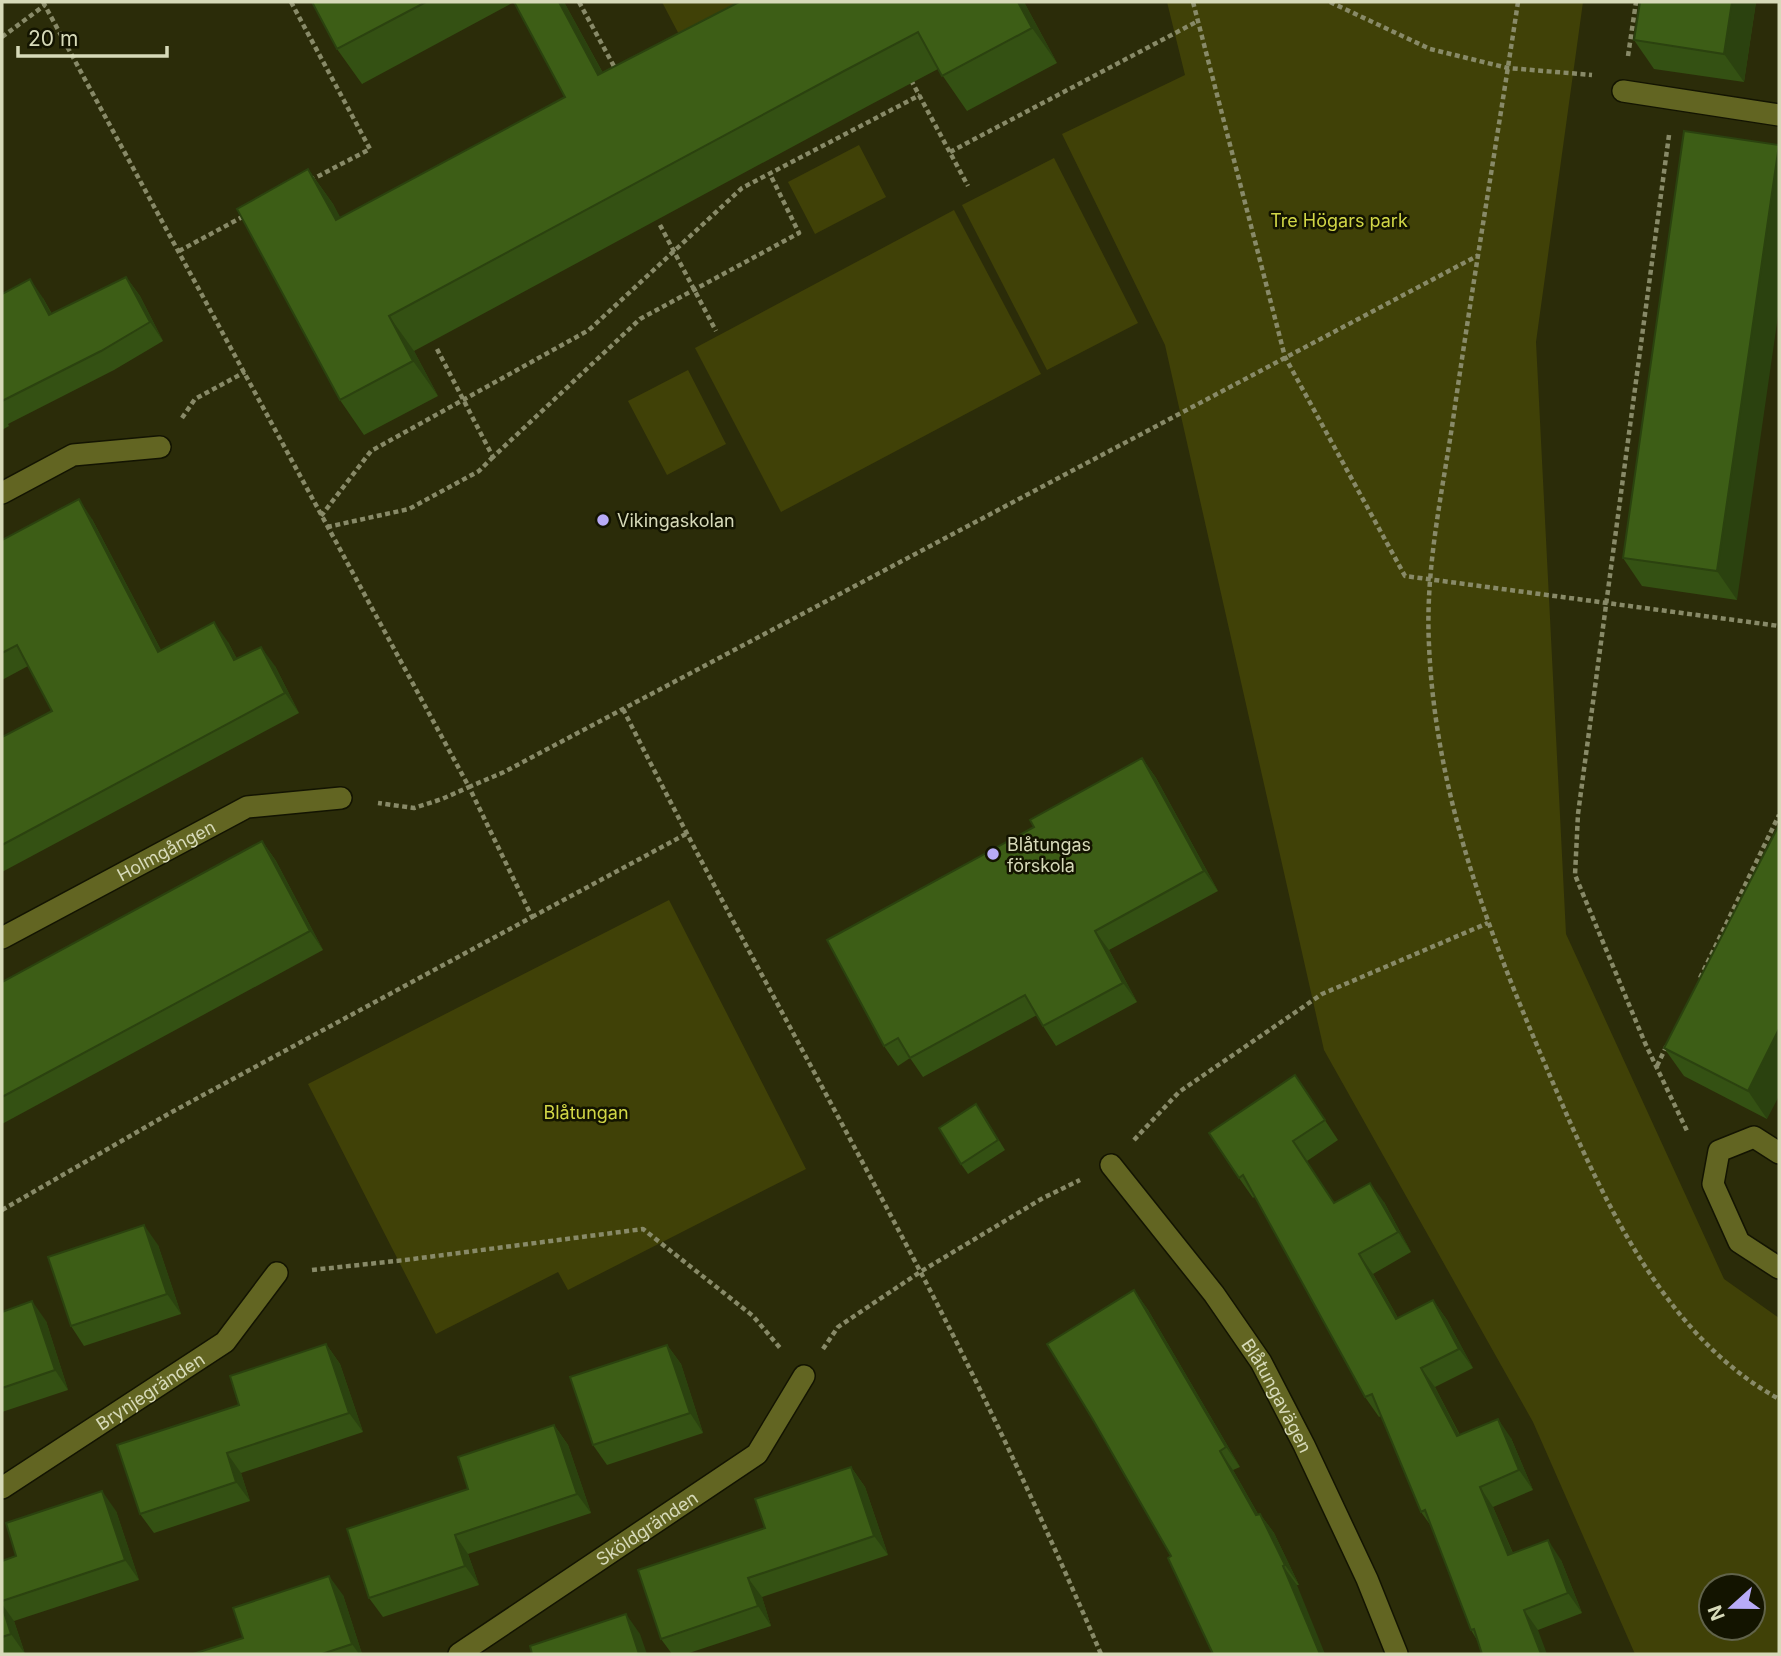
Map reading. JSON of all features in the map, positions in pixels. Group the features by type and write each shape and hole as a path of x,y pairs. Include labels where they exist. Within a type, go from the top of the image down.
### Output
{"street":[{"path":"1624,84 1674,99 1779,115"},
{"path":"2,493 73,455 160,447"},
{"name":"Holmgången","path":"2,937 247,807 341,798"},
{"path":"1779,1153 1754,1137 1719,1151 1713,1184 1739,1242 1779,1268"},
{"name":"Blåtungavägen","path":"1111,1164 1214,1294 1261,1362 1304,1445 1367,1579 1397,1654"},
{"name":"Brynjegränden","path":"2,1488 225,1342 277,1273"},
{"name":"Sköldgränden","path":"458,1654 757,1454 804,1376"}],"path":[{"path":"291,2 370,149 298,187"},
{"path":"579,2 617,73"},
{"path":"1193,2 1285,357 1405,576 1779,626"},
{"path":"1330,2 1430,49 1508,68 1624,84 1636,2"},
{"path":"1518,2 1429,579 1429,644 1434,710 1448,789 1462,844 1488,923 1578,1140 1625,1232 1682,1317 1760,1389 1779,1399"},
{"path":"2,37 44,4 470,787 532,917"},
{"path":"950,152 1198,21"},
{"path":"907,72 968,186"},
{"path":"321,516 370,450 589,330 742,188 920,95"},
{"path":"1674,99 1578,814 1575,875 1657,1067 1713,1184"},
{"path":"327,527 409,509 478,471 640,319 799,233 770,174"},
{"path":"179,251 250,213"},
{"path":"660,225 716,331"},
{"path":"341,798 414,808 504,772 1477,256"},
{"path":"437,349 493,457"},
{"path":"160,447 195,399 245,372"},
{"path":"623,709 686,834 920,1272 1027,1491 1101,1654"},
{"path":"1698,983 1779,815"},
{"path":"2,1210 170,1112 686,834"},
{"path":"277,1273 419,1259 643,1229 753,1316 804,1376 838,1327 920,1272 1043,1198 1111,1164 1180,1092 1322,994 1488,923"},
{"path":"1657,1067 1669,1043"}],"green space":[{"path":"662,2 757,2 683,42"},
{"name":"Tre Högars park","path":"1167,2 1583,2 1536,342 1566,934 1724,1279 1779,1318 1779,1654 1635,1654 1533,1422 1324,1050 1165,345 1062,134 1185,75"},
{"path":"859,145 886,197 815,234 788,182"},
{"path":"1054,158 1138,323 1047,370 962,205"},
{"path":"954,210 1041,374 781,512 695,348"},
{"path":"688,370 726,444 667,475 628,401"},
{"name":"Blåtungan","path":"669,900 806,1169 568,1290 558,1272 436,1334 308,1084"}],"building":[{"path":"312,2 426,2 337,49"},
{"path":"514,2 559,2 598,75 739,2 1018,2 1032,28 942,76 918,32 844,71 389,316 413,361 340,400 237,209 308,169 336,220 565,97"},
{"path":"1640,2 1732,2 1724,54 1634,40"},
{"path":"1684,131 1779,145 1717,571 1623,558"},
{"path":"126,277 150,322 101,351 2,401 2,294 30,279 49,315"},
{"path":"79,499 158,652 214,622 234,660 261,647 285,693 2,845 2,737 52,711 17,645 2,653 2,540"},
{"path":"1142,758 1204,871 1095,931 1123,983 1043,1026 1025,995 910,1058 898,1038 884,1046 827,940 1034,827 1030,820"},
{"path":"1779,825 1779,1029 1748,1091 1664,1048"},
{"path":"262,841 310,931 2,1097 2,982"},
{"path":"1295,1075 1325,1120 1293,1141 1334,1203 1370,1183 1398,1232 1359,1254 1396,1319 1433,1300 1459,1349 1421,1368 1457,1436 1498,1419 1519,1470 1480,1487 1508,1555 1548,1540 1568,1593 1524,1610 1541,1654 1482,1654 1425,1510 1421,1512 1372,1394 1365,1397 1243,1175 1239,1178 1209,1133"},
{"path":"976,1104 998,1140 961,1164 939,1128"},
{"path":"144,1225 167,1294 71,1326 48,1257"},
{"path":"1134,1290 1226,1447 1220,1451 1256,1515 1260,1514 1285,1565 1283,1566 1320,1654 1213,1654 1168,1558 1171,1556 1047,1344"},
{"path":"32,1301 55,1370 2,1388 2,1312"},
{"path":"326,1344 349,1413 227,1453 236,1482 140,1514 117,1445 239,1405 230,1376"},
{"path":"667,1345 690,1413 593,1445 570,1377"},
{"path":"554,1425 577,1494 455,1535 465,1566 369,1598 347,1529 468,1489 458,1457"},
{"path":"851,1467 874,1536 748,1578 758,1606 661,1639 638,1570 765,1528 755,1499"},
{"path":"102,1491 125,1560 2,1601 2,1561 16,1556 6,1523"},
{"path":"329,1576 352,1644 322,1654 193,1654 243,1638 233,1608"},
{"path":"2,1606 11,1634 2,1637"},
{"path":"626,1614 639,1654 532,1654 530,1646"}],"place":[{"name":"Vikingaskolan","path":"603,520"},
{"name":"Blåtungas förskola","path":"993,854"}]}
